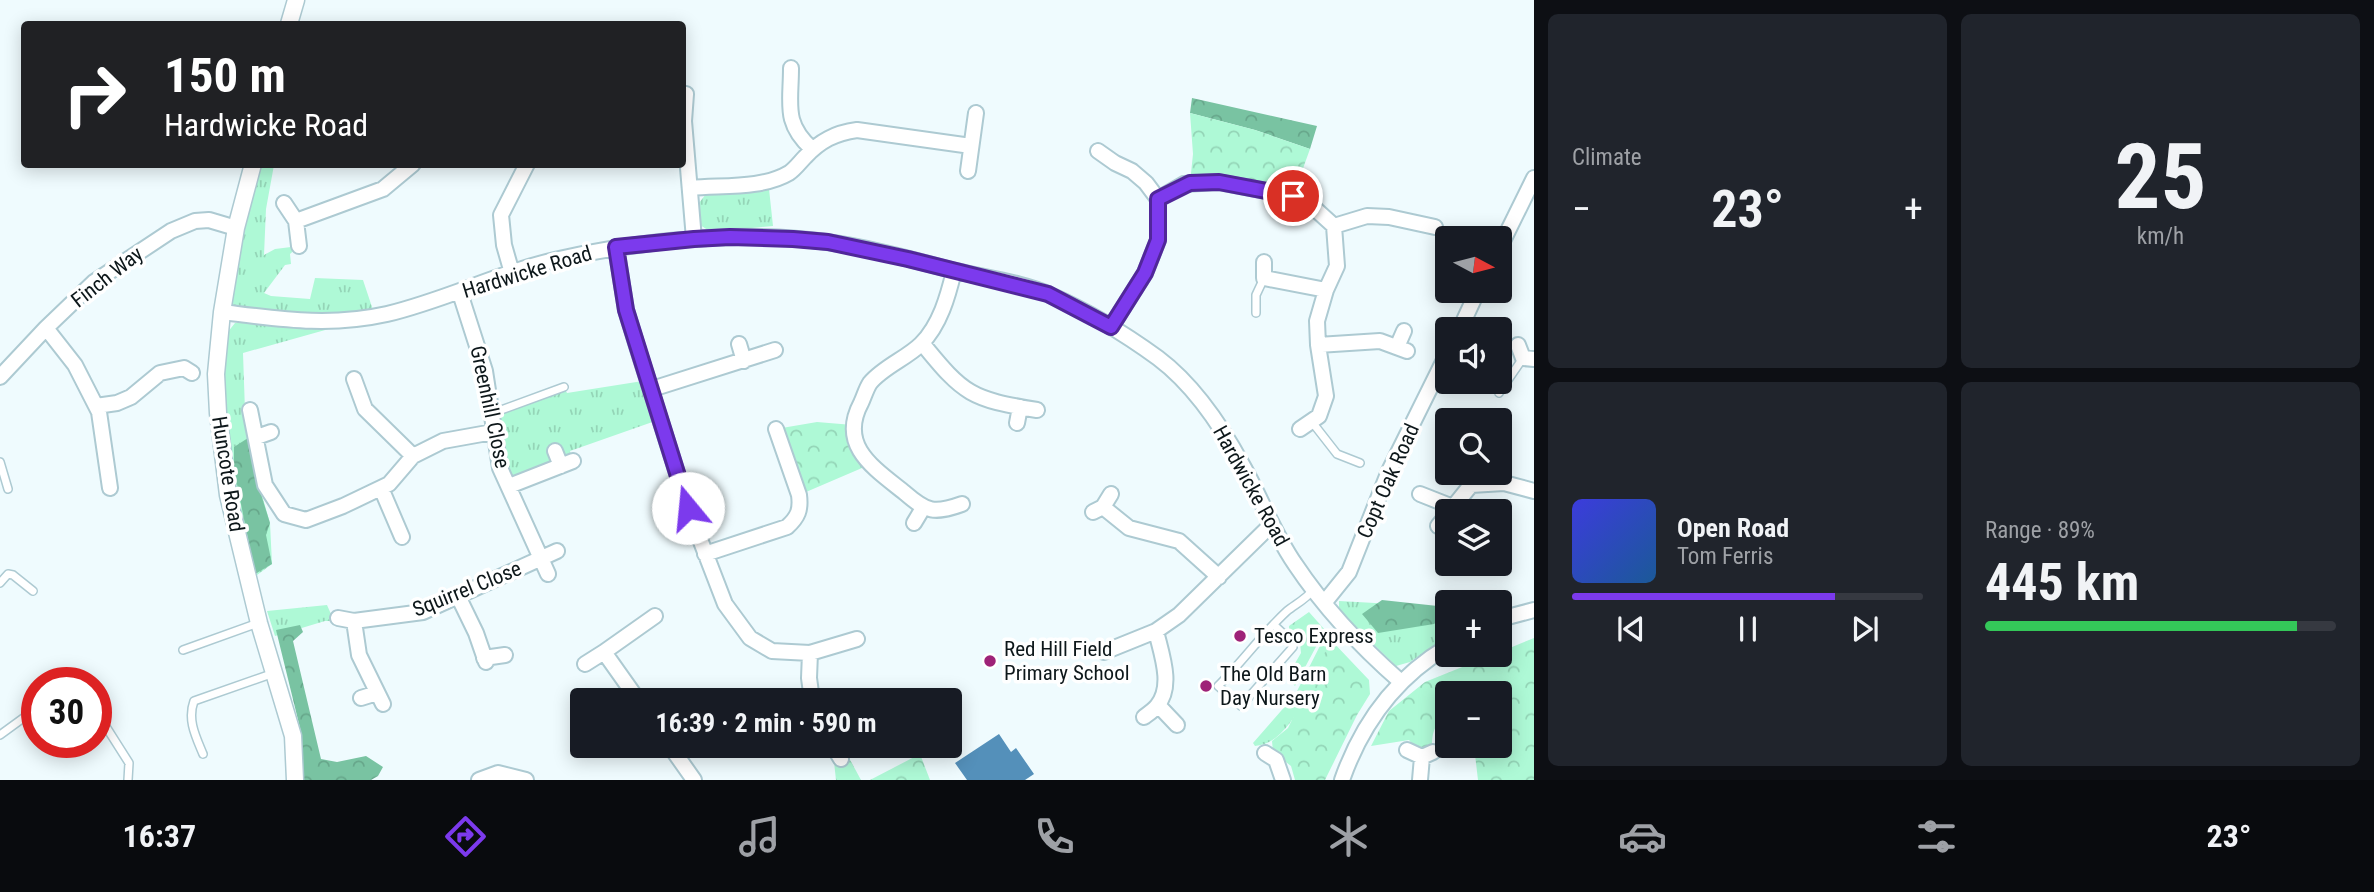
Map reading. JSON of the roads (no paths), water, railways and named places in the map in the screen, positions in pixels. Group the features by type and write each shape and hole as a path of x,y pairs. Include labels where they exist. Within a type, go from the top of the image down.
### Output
{"street":[{"path":"290,21 296,0"},
{"path":"791,68 791,122 799,137 812,149"},
{"path":"791,87 807,86"},
{"path":"968,171 976,113"},
{"path":"691,188 769,182 791,172 812,149 840,132 857,130 971,146"},
{"path":"686,146 694,239"},
{"path":"1098,151 1110,169 1132,171 1158,199 1158,240 1145,273 1111,327"},
{"name":"Huncote Road","path":"252,168 236,228 222,312 216,374 221,448 228,495 258,623 293,736 295,780"},
{"path":"296,221 383,189 408,168"},
{"path":"512,273 504,245 501,215 525,168"},
{"path":"1510,226 1534,178"},
{"path":"1158,199 1184,184 1219,182 1293,196 1313,208 1334,226 1337,266 1326,290 1317,321 1326,396 1319,416 1306,426"},
{"path":"284,203 296,221 299,246"},
{"path":"1334,226 1367,216 1389,217 1435,227"},
{"name":"Finch Way","path":"0,377 94,282 177,227 209,220 236,228"},
{"name":"Hardwicke Road","path":"222,312 305,322 345,320 389,313 554,260 616,247 694,239 793,239 828,242 1048,294 1111,327 1160,359 1187,385 1242,465 1293,563 1333,617 1401,682"},
{"path":"616,247 626,310 688,508 725,604 750,638 772,651 810,653 857,639"},
{"path":"1264,262 1264,278 1326,290"},
{"path":"954,271 939,319 922,343 871,382 854,415 853,425 854,441 869,465 923,508 943,511 962,504"},
{"name":"Greenhill Close","path":"460,292 477,340 493,413 493,432 500,468 548,574"},
{"path":"46,328 75,365 96,406 103,430 110,488"},
{"path":"1318,345 1380,341 1402,349 1404,331"},
{"path":"922,343 952,380 965,390 989,402 1037,410"},
{"path":"740,344 744,360"},
{"path":"652,389 775,350"},
{"path":"96,406 117,403 131,397 160,373 184,368 192,373"},
{"name":"Copt Oak Road","path":"1324,603 1349,572 1389,471 1435,378"},
{"path":"354,379 365,409 413,456"},
{"path":"1017,423 1020,407"},
{"path":"250,410 264,434 258,453 265,485 284,514 306,520 389,484 413,456 443,441 493,432"},
{"path":"705,554 787,527 797,517 799,495 776,429"},
{"path":"509,486 567,464 555,451"},
{"path":"1508,485 1534,491"},
{"path":"381,488 402,537"},
{"path":"1420,494 1435,506"},
{"path":"1104,506 1129,528 1179,541 1219,578"},
{"path":"914,523 923,508"},
{"path":"1104,652 1156,631 1179,615 1272,524"},
{"name":"Squirrel Close","path":"338,618 355,621 423,612 557,551"},
{"path":"458,596 476,633 485,660 505,655"},
{"path":"1512,615 1534,610"},
{"path":"585,664 655,616"},
{"path":"355,621 359,655 380,699 360,698"},
{"path":"1144,717 1158,705 1164,691 1165,665 1156,631"},
{"path":"604,652 630,688"},
{"path":"810,653 810,688"},
{"path":"1342,780 1358,738 1376,710 1401,682 1435,656"},
{"path":"1158,705 1177,725"},
{"path":"1407,750 1427,755 1420,780"},
{"path":"1271,756 1283,780"},
{"path":"678,758 694,780"},
{"path":"479,780 498,773 526,780"}],"lane":[{"path":"1256,313 1256,295 1264,278"},
{"path":"1512,374 1525,354"},
{"path":"493,413 564,387"},
{"path":"1306,426 1338,454 1360,463"},
{"path":"0,462 8,489"},
{"path":"0,583 8,574 13,575 33,591"},
{"path":"1274,625 1290,640 1293,647 1241,706 1218,686 1274,625 1314,589"},
{"path":"183,650 258,623"},
{"path":"203,754 193,729 190,711 194,701 274,673"},
{"path":"0,735 21,720"},
{"path":"112,736 129,763 128,780"}],"place":[{"name":"Tesco Express","path":"1240,636"},
{"name":"Red Hill Field Primary School","path":"990,661"},
{"name":"The Old Barn Day Nursery","path":"1206,686"}]}
